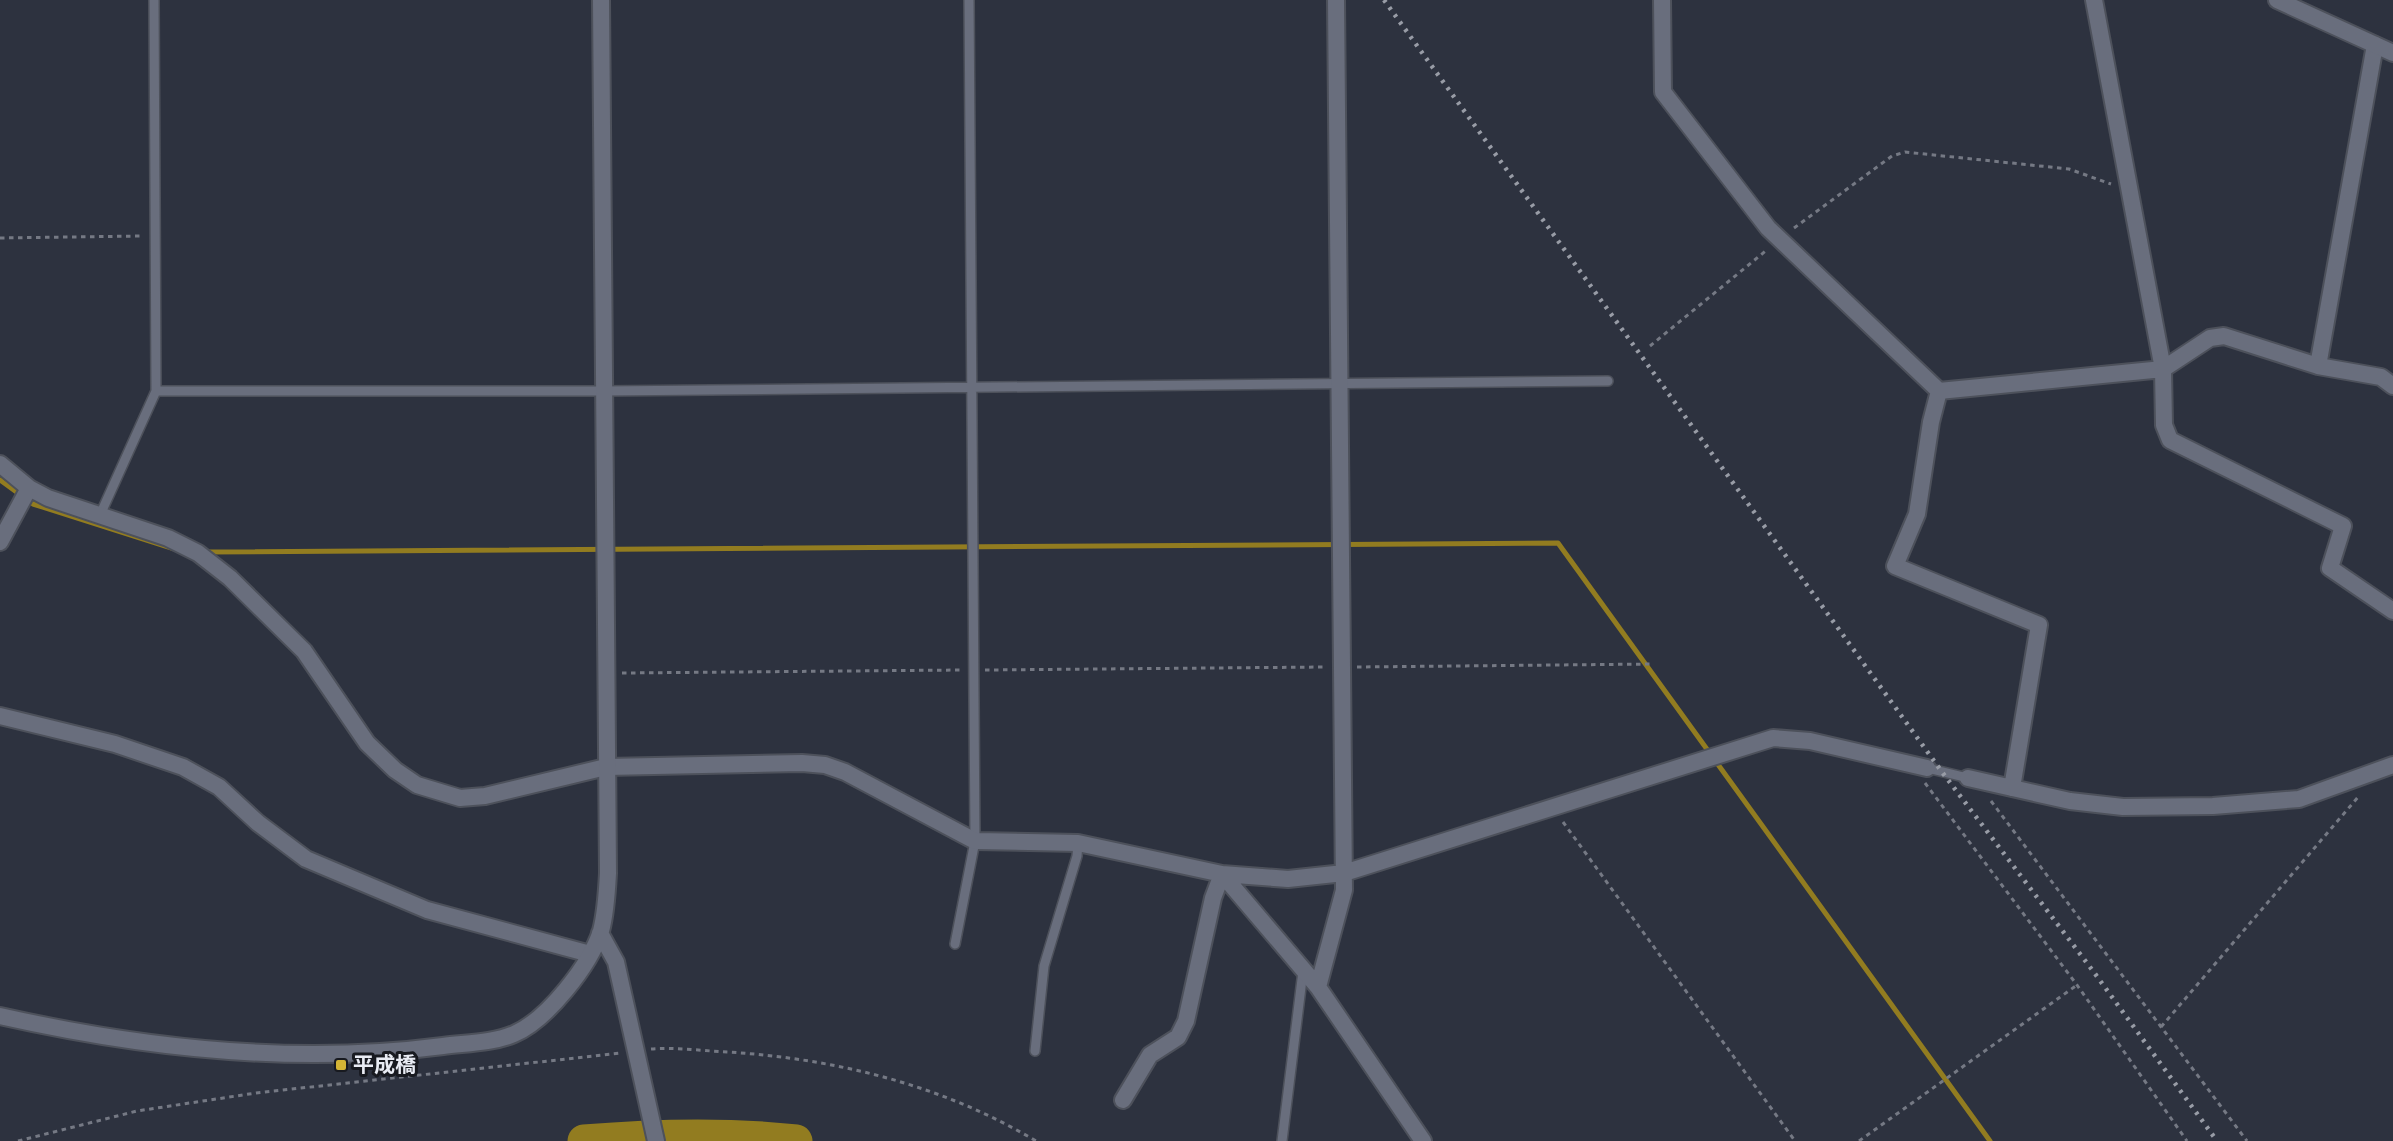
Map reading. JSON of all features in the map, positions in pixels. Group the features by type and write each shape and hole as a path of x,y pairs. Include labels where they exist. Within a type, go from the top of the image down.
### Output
{"street":[{"path":"0,1016 94,1035 171,1045 338,1055 398,1052 490,1040 514,1034 538,1019 562,994 590,954 600,933 608,873 601,0"},
{"path":"1318,987 1344,890 1336,0"},
{"path":"1662,0 1663,92 1780,239 1939,392 2163,369 2210,338 2224,336 2318,366 2381,377 2393,386"},
{"path":"2094,0 2163,369 2164,424 2170,440 2343,526 2330,568 2393,611"},
{"path":"2277,0 2393,53"},
{"path":"2318,366 2375,45"},
{"path":"1939,392 1931,422 1917,514 1895,566 2039,625 2012,788"},
{"path":"0,464 29,488 48,498 168,538 198,553 230,578 304,651 367,743 395,770 417,785 460,798 485,796 606,767 802,763 825,765 845,772 975,841 1078,843 1222,874 1288,879 1344,873 1773,738 1821,742 1922,767"},
{"path":"0,542 29,488"},
{"path":"0,716 115,744 183,767 219,787 258,823 306,859 427,910 590,954"},
{"path":"1974,780 2070,801 2123,807 2213,806 2299,799 2393,765"},
{"path":"1222,874 1318,987 1423,1141"},
{"path":"1124,1100 1150,1055 1178,1037 1186,1021 1213,898 1222,874"},
{"path":"600,933 616,962 656,1141"}],"lane":[{"path":"100,515 156,391 154,0"},
{"path":"955,944 975,841 969,0"},
{"path":"156,391 603,391 1608,381"},
{"path":"1922,767 1974,780"},
{"path":"1035,1051 1044,966 1077,856 1078,843"},
{"path":"1282,1141 1303,970"}],"path":[{"path":"1650,346 1780,239 1892,156 1905,152 2069,169 2129,191"},
{"path":"0,238 155,236"},
{"path":"605,673 1654,664"},
{"path":"1922,767 1920,776 2077,986 2187,1141"},
{"path":"2161,1027 2365,790 2368,775"},
{"path":"1974,780 2247,1141"},
{"path":"1552,806 1794,1141"},
{"path":"1859,1141 2077,986"},
{"path":"18,1141 136,1111 245,1094 685,1050 815,1060 900,1080 1000,1120 1036,1141"}],"waterway":[{"path":"0,480 33,504 181,551"},
{"path":"205,552 1558,543 1990,1141"},
{"path":"584,1141 690,1136 796,1141"}],"railway":[{"path":"1384,0 1942,772 2093,971 2217,1141"}],"place":[{"name":"平成橋","path":"341,1065"}]}
